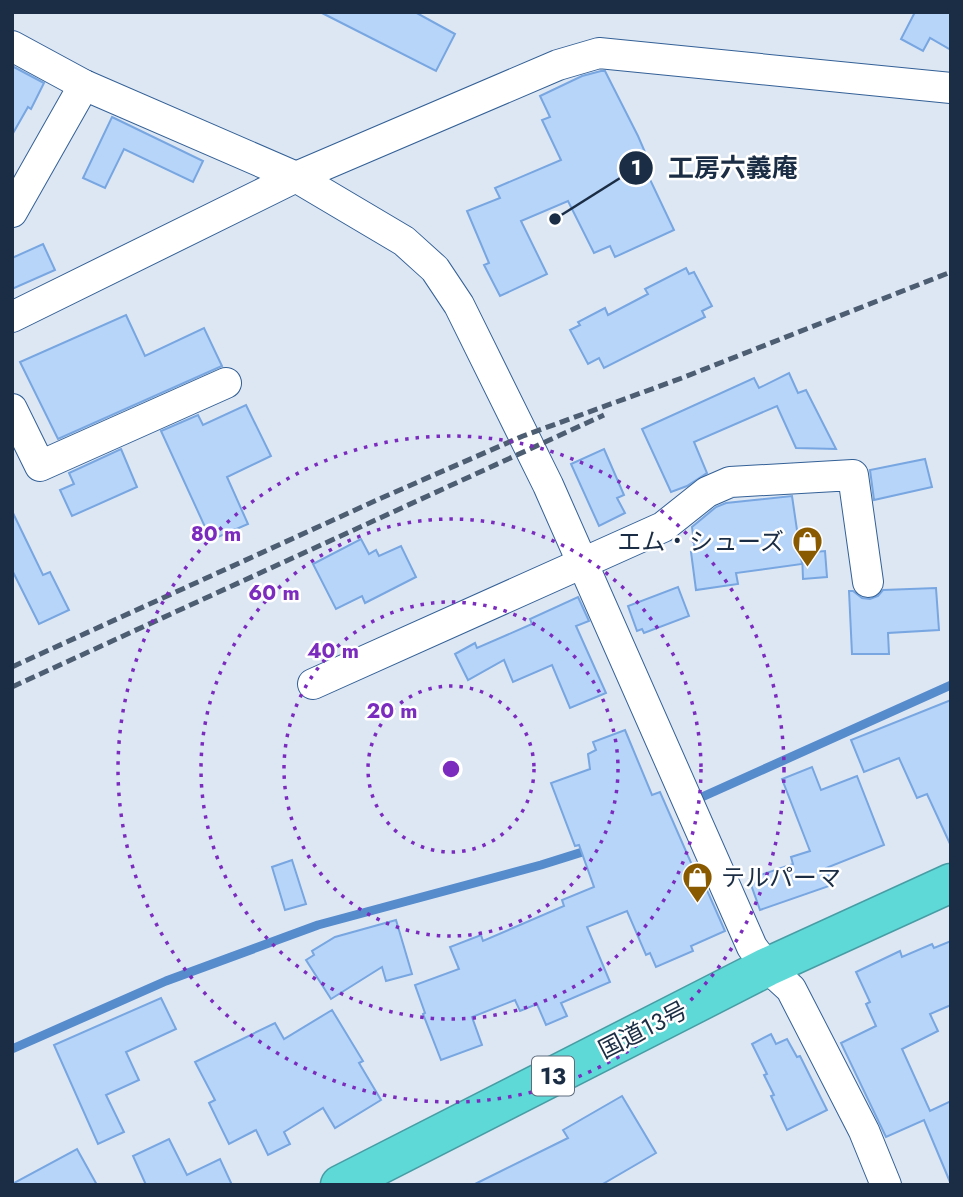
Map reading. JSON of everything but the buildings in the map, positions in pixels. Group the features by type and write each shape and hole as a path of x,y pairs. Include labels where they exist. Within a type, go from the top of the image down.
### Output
{"highway":[{"name":"国道13号","path":"340,1185 767,967 951,883"}],"street":[{"path":"12,46 84,85 296,177 404,241 435,269 459,305 548,485 752,947 767,967 791,989 864,1131 886,1185"},
{"path":"12,317 296,177 558,65 599,53 951,88"},
{"path":"12,212 84,85"},
{"path":"12,409 40,466 226,383"},
{"path":"313,684 663,527 707,492 730,482 853,475 868,582"}],"waterway":[{"path":"702,797 951,685"},
{"path":"12,1049 166,981 318,925 592,849"}],"railway":[{"path":"12,667 523,436 682,378 951,272"},
{"path":"12,687 604,415"}],"place":[{"name":"工房六義庵","path":"555,219"},
{"name":"エム・シューズ","path":"807,569"},
{"name":"テルパーマ","path":"698,905"}]}
